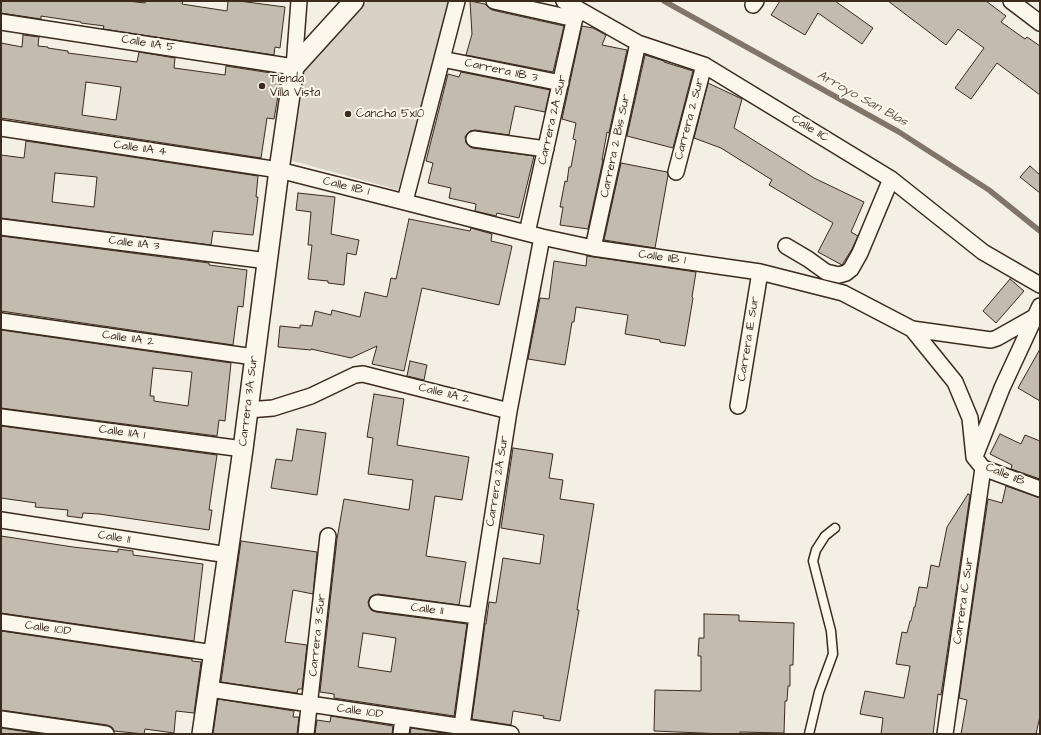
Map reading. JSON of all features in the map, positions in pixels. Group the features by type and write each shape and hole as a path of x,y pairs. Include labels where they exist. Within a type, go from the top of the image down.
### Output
{"street":[{"name":"Carrera 3A Sur","path":"202,734 243,449 254,357 294,67 299,1"},
{"path":"294,67 354,1"},
{"path":"405,201 457,1"},
{"path":"494,1 576,13"},
{"name":"Calle 11C","path":"564,1 576,13 638,43 704,65 891,179 983,252 1040,285"},
{"path":"1011,1 1040,23"},
{"name":"Carrera 2A Sur","path":"527,233 576,13"},
{"name":"Calle 11A 5","path":"1,22 294,67"},
{"name":"Carrera 2 Bis Sur","path":"593,248 638,43"},
{"name":"Carrera 11B 3","path":"442,59 561,84"},
{"name":"Carrera 2 Sur","path":"676,172 704,65"},
{"name":"Calle 11A 4","path":"1,128 279,170"},
{"path":"474,139 546,149"},
{"name":"Calle 11B 1","path":"279,170 542,237 593,248 760,272 843,293 912,329 991,340 997,338 1038,311"},
{"path":"786,246 826,272 839,275 846,273 851,269 860,253 891,179"},
{"name":"Calle 11A 3","path":"1,227 268,261"},
{"name":"Carrera 2A Sur","path":"462,726 476,616 509,411 542,237"},
{"name":"Carrera 1E Sur","path":"738,406 760,272"},
{"path":"843,293 846,273"},
{"name":"Carrera 1C Sur","path":"945,734 979,462 1002,388 1038,311"},
{"name":"Calle 11A 2","path":"1,321 254,357"},
{"path":"912,329 955,382 970,418 979,462"},
{"name":"Calle 11A 2","path":"248,410 274,408 311,396 355,375 363,374 509,411"},
{"name":"Calle 11A 1","path":"1,417 243,449"},
{"name":"Calle 11B","path":"979,462 1040,489"},
{"name":"Calle 11","path":"1,520 228,555"},
{"name":"Carrera 3 Sur","path":"306,734 328,536"},
{"name":"Calle 11","path":"377,603 476,616"},
{"name":"Calle 10D","path":"1,622 214,653"},
{"name":"Calle 10D","path":"209,689 462,726 494,733 511,734"},
{"path":"401,734 403,718"},
{"path":"1,719 106,734"}],"lane":[{"path":"809,734 819,692 833,654 831,631 813,561 816,550 825,536 836,528"}],"shaded area":[{"path":"368,1 449,1 398,190 286,159 301,70"}],"building":[{"path":"1,1 128,1 145,3 146,1 183,1 182,4 227,11 228,1 285,7 280,48 275,47 274,55 103,29 104,26 81,22 41,16 41,19 1,13"},
{"path":"470,1 485,4 492,10 564,26 553,72 466,55 472,34"},
{"path":"780,1 835,1 873,28 862,44 818,13 805,35 771,15"},
{"path":"888,1 986,1 1006,16 1001,22 1025,39 1027,37 1040,46 1040,95 997,63 971,99 955,88 984,48 958,29 946,45"},
{"path":"582,26 593,28 606,35 602,45 627,50 609,133 607,132 603,160 588,229 560,225 563,207 560,207 565,181 567,182 569,167 571,167 576,140 573,139 576,123 562,119"},
{"path":"23,35 39,37 38,46 68,51 68,53 137,62 139,52 175,58 174,68 225,75 226,66 271,73 270,78 281,79 274,119 267,118 261,158 1,118 1,43 22,47","holes":["86,82 121,87 116,120 82,115"]},
{"path":"645,55 693,71 673,148 627,136"},
{"path":"461,72 550,90 545,112 515,106 509,135 475,130 470,131 465,137 466,143 472,148 534,156 519,218 497,213 496,216 475,211 476,204 449,198 451,188 428,183 433,163 426,161 448,74 459,77"},
{"path":"708,83 742,99 734,128 814,178 864,202 851,232 858,236 842,265 818,252 833,223 769,185 772,180 721,148 694,138"},
{"path":"26,141 258,176 256,197 258,197 253,235 213,231 211,245 1,218 1,155 24,158","holes":["55,173 97,177 94,207 52,202"]},
{"path":"621,163 667,172 668,175 655,248 604,240"},
{"path":"1030,166 1040,175 1040,193 1020,177"},
{"path":"298,193 335,197 331,234 359,240 356,255 347,253 344,285 328,283 328,281 308,279 312,245 308,245 311,212 296,210"},
{"path":"409,219 470,231 471,228 492,234 491,241 512,246 499,305 422,288 404,371 372,364 377,346 351,358 311,349 278,347 280,326 300,328 300,325 312,326 315,311 331,315 332,310 360,317 365,292 387,297 391,278 396,279"},
{"path":"1,236 209,263 209,265 247,270 243,307 238,306 233,345 1,311"},
{"path":"587,256 696,272 685,346 625,334 628,315 576,307 565,365 528,359 540,298 549,299 554,261 586,266"},
{"path":"1010,279 1024,291 996,323 983,311"},
{"path":"1,330 231,363 225,421 219,420 217,436 1,408","holes":["153,368 192,372 188,406 154,401 154,396 150,396"]},
{"path":"1040,349 1040,401 1018,388"},
{"path":"410,361 427,365 424,380 407,376"},
{"path":"374,394 404,399 397,445 469,457 462,500 435,496 426,556 466,562 459,605 378,594 370,597 368,602 371,610 376,612 467,624 454,716 334,698 334,694 320,692 337,539 344,499 409,510 413,480 368,474 373,438 367,437","holes":["363,633 396,638 391,672 358,667"]},
{"path":"1,426 217,455 209,510 212,510 209,530 99,514 83,513 82,518 67,516 68,510 35,507 36,503 1,498"},
{"path":"297,429 326,433 317,495 271,488 276,459 292,461"},
{"path":"1000,434 1021,444 1025,435 1040,441 1040,479 1011,469 1012,465 990,454"},
{"path":"513,448 553,454 549,478 563,480 560,499 594,504 577,610 579,610 560,721 543,718 544,716 513,711 511,725 472,719 489,602 496,603 503,558 540,564 544,535 501,528"},
{"path":"1006,486 1040,498 1040,716 1036,734 961,734 967,700 959,698 988,499 1002,503"},
{"path":"968,494 970,495 941,695 938,694 933,734 881,734 883,718 860,714 865,691 904,698 910,666 896,664 902,632 907,633 919,587 927,588 931,565 939,567 947,527"},
{"path":"1,536 73,547 118,552 118,549 133,551 133,555 203,564 194,641 1,613"},
{"path":"241,541 317,552 313,594 293,590 285,642 307,645 302,689 298,689 297,693 221,682"},
{"path":"704,614 739,615 739,621 794,623 793,665 790,665 790,686 788,686 787,701 785,701 784,733 740,732 740,734 725,734 654,731 655,690 701,691 701,656 698,656 699,638 704,638"},
{"path":"1,631 192,659 192,661 201,662 194,713 176,711 174,733 145,729 144,734 114,731 112,727 107,725 1,710"},
{"path":"218,699 294,711 293,717 299,717 297,734 213,734"},
{"path":"331,716 393,726 392,734 315,734 317,720 330,722"},
{"path":"1,728 42,734 1,734"},
{"path":"411,728 450,734 410,734"}],"waterway":[{"name":"Arroyo San Blas","path":"664,1 899,132 989,190 1040,231"}],"place":[{"name":"Tienda Villa Vista","path":"262,86"},
{"name":"Cancha 5x10","path":"348,114"}]}
